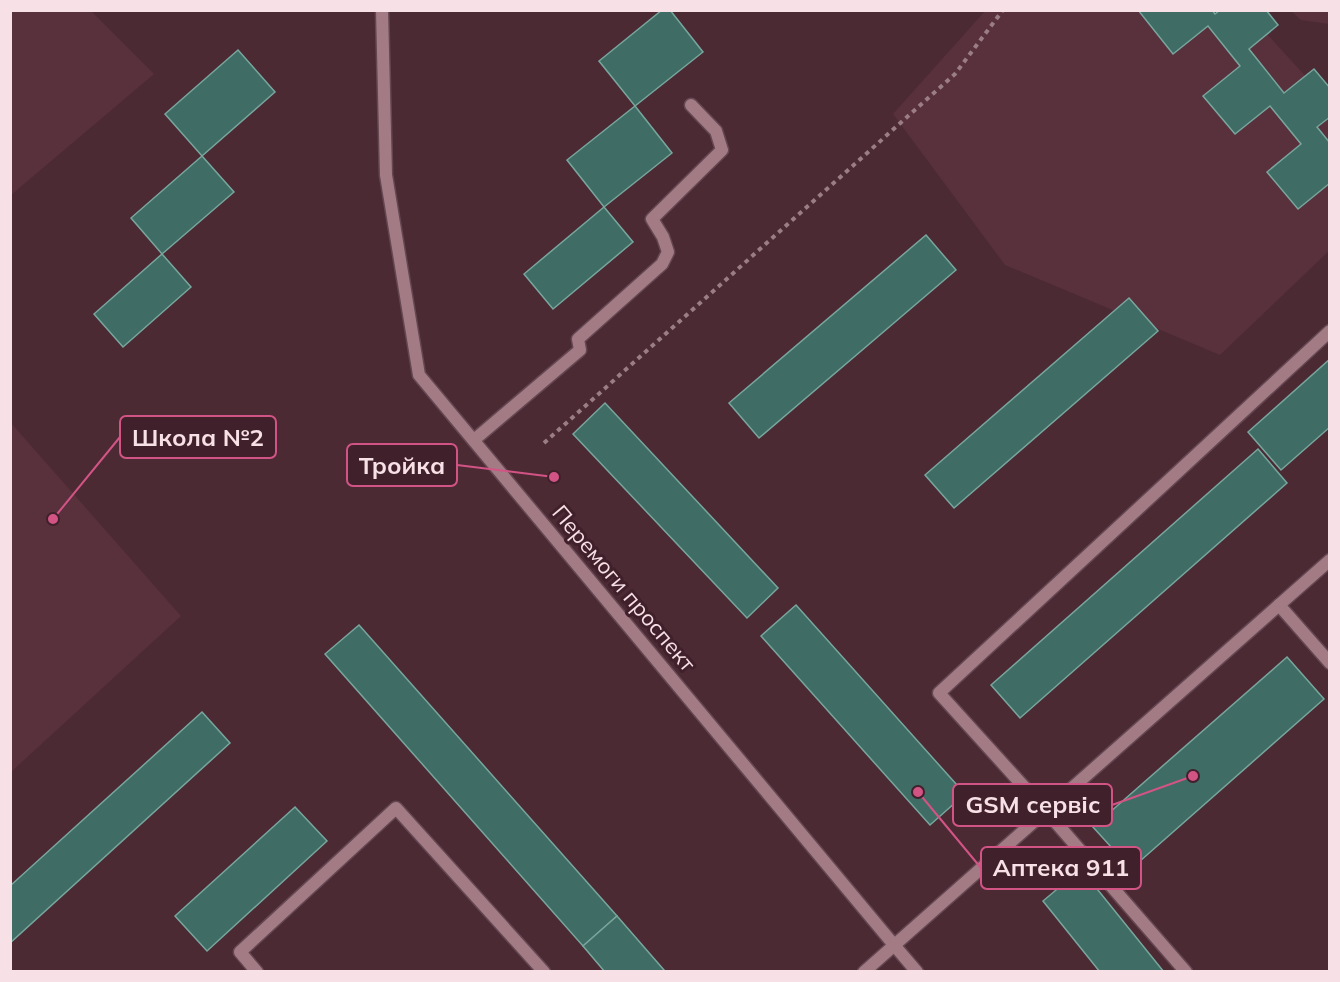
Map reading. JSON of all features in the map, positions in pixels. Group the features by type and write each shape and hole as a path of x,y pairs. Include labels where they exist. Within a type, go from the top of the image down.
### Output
{"street":[{"name":"Перемоги проспект","path":"382,10 386,176 419,375 917,972"},
{"path":"474,440 580,350 578,339 662,264 668,252 663,237 652,219 722,150 716,131 691,105"},
{"path":"1186,972 1045,810 939,693 1329,331"},
{"path":"864,972 1329,560"},
{"path":"1279,606 1329,663"},
{"path":"257,972 240,952 396,808 544,972"}],"path":[{"path":"544,442 955,74 1003,10"}],"shaded area":[{"path":"11,10 91,11 154,74 11,195"},
{"path":"985,11 1246,11 1329,102 1329,251 1220,355 1005,265 893,114"},
{"path":"1291,11 1329,11 1329,24 1301,20"},
{"path":"11,423 181,616 10,772"}],"building":[{"path":"662,10 670,10 703,52 635,106 599,61"},
{"path":"1138,10 1212,10 1215,14 1220,10 1266,10 1278,25 1249,49 1284,93 1314,69 1330,88 1330,117 1317,127 1330,143 1330,183 1298,209 1267,172 1301,144 1270,106 1235,134 1203,96 1240,66 1208,26 1173,54"},
{"path":"238,50 275,92 202,156 165,114"},
{"path":"635,106 672,153 604,207 567,160"},
{"path":"202,156 234,192 162,254 131,218"},
{"path":"604,207 633,242 553,309 524,274"},
{"path":"926,235 956,270 759,438 729,403"},
{"path":"162,254 191,287 123,347 94,314"},
{"path":"1129,298 1158,331 954,508 925,475"},
{"path":"1330,359 1330,427 1281,470 1248,432"},
{"path":"605,403 778,588 747,618 573,434"},
{"path":"1258,449 1287,483 1020,718 991,685"},
{"path":"796,605 965,794 930,825 761,636"},
{"path":"359,625 617,916 583,946 325,654"},
{"path":"1287,657 1324,699 1131,869 1093,827"},
{"path":"202,712 230,743 10,943 10,886"},
{"path":"295,807 327,841 207,951 175,916"},
{"path":"1081,869 1164,972 1100,972 1043,901"},
{"path":"617,916 664,970 662,972 605,972 583,946"}],"place":[{"name":"Тройка","path":"554,477"},
{"name":"Школа №2","path":"53,519"},
{"name":"GSM сервіс","path":"1193,776"},
{"name":"Аптека 911","path":"918,792"}]}
